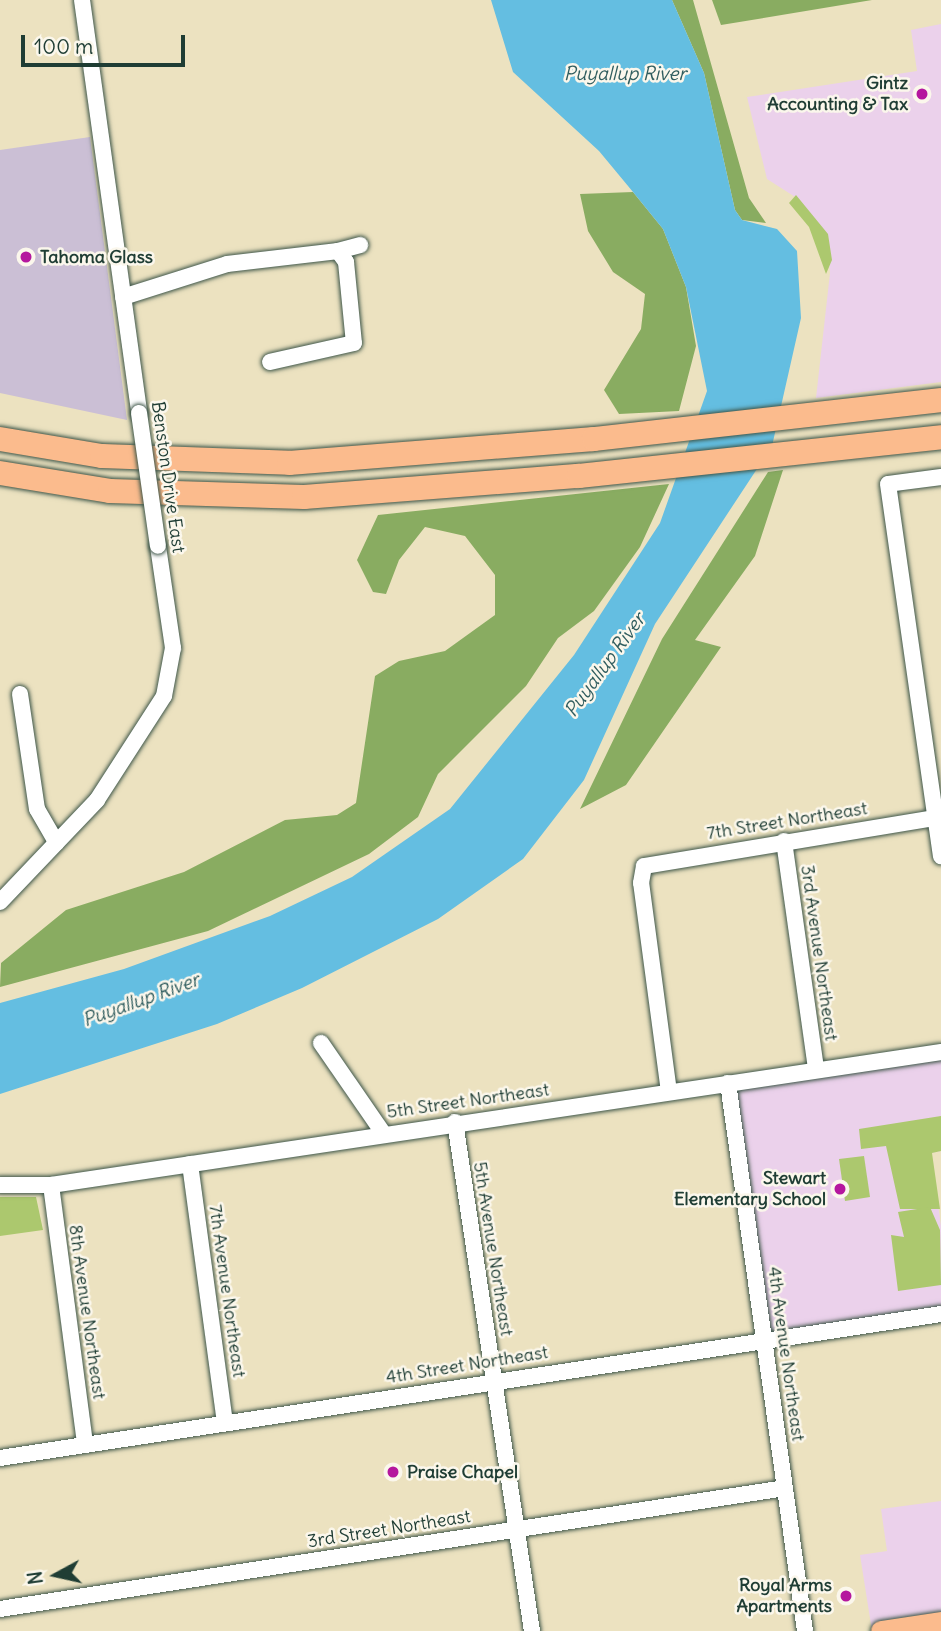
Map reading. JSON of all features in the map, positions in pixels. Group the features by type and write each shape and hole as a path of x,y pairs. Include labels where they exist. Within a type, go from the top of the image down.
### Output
{"highway":[{"path":"0,439 102,456 241,464 594,439 941,400"},
{"path":"0,473 110,491 249,497 579,476 941,437"}],"main road":[{"path":"881,1631 941,1622"}],"street":[{"name":"Benston Drive East","path":"0,902 97,800 169,684 173,649 82,0"},
{"path":"123,297 228,264 338,251 360,245"},
{"path":"270,362 354,343 346,262 338,251"},
{"path":"941,477 888,484 938,818 941,856"},
{"path":"20,694 37,809 57,844"},
{"name":"7th Street Northeast","path":"669,1092 641,869 660,860 938,818"},
{"name":"3rd Avenue Northeast","path":"784,841 816,1070"},
{"path":"321,1043 383,1133"},
{"name":"5th Street Northeast","path":"0,1185 51,1185 455,1122 941,1052"},
{"name":"4th Avenue Northeast","path":"728,1083 805,1631"},
{"name":"5th Avenue Northeast","path":"455,1122 532,1631"},
{"name":"7th Avenue Northeast","path":"190,1164 225,1422"},
{"name":"8th Avenue Northeast","path":"51,1185 85,1445"},
{"name":"4th Street Northeast","path":"0,1458 494,1380 941,1314"},
{"name":"3rd Street Northeast","path":"0,1609 785,1488"}],"shaded area":[{"path":"941,24 941,382 816,398 830,273 826,236 800,200 767,179 747,97 917,71 911,30"},
{"path":"90,137 127,420 0,393 0,150"},
{"name":"Stewart Elementary School","path":"941,1052 941,1151 931,1153 941,1226 941,1314 764,1340 728,1083"},
{"path":"941,1501 941,1631 872,1631 860,1555 887,1551 881,1509"}],"green space":[{"path":"672,0 693,0 749,198 766,223 742,220 735,210 704,73"},
{"path":"712,0 872,0 721,25"},
{"path":"633,192 663,229 686,287 696,346 679,411 619,414 604,390 641,329 645,294 613,272 588,231 580,194"},
{"path":"796,195 828,234 832,260 826,274 809,227 789,203"},
{"path":"783,470 755,556 695,640 721,647 626,785 580,809 662,639 768,472"},
{"path":"669,484 640,547 594,611 558,638 526,686 438,774 418,817 369,854 208,931 0,987 1,963 66,910 184,872 285,820 337,815 356,803 375,676 399,661 445,651 495,615 495,575 465,536 425,527 399,560 386,594 373,592 357,560 378,515"},
{"path":"941,1116 941,1151 932,1153 940,1209 900,1209 886,1146 861,1149 859,1129"},
{"path":"864,1156 870,1197 845,1201 839,1159"},
{"path":"0,1197 36,1197 43,1230 0,1236"},
{"path":"930,1207 940,1230 941,1285 898,1291 891,1235 904,1237 898,1212"}],"water":[{"name":"Puyallup River","path":"491,0 672,0 704,73 735,210 742,220 777,229 797,251 801,318 772,446 655,624 584,780 523,859 438,919 302,988 217,1024 0,1094 0,1003 124,969 270,916 352,877 450,809 574,655 660,523 707,391 686,287 663,229 599,151 513,72"}],"place":[{"name":"Gintz Accounting & Tax","path":"922,94"},
{"name":"Tahoma Glass","path":"26,257"},
{"name":"Stewart Elementary School","path":"840,1189"},
{"name":"Praise Chapel","path":"393,1472"},
{"name":"Royal Arms Apartments","path":"846,1596"}]}
